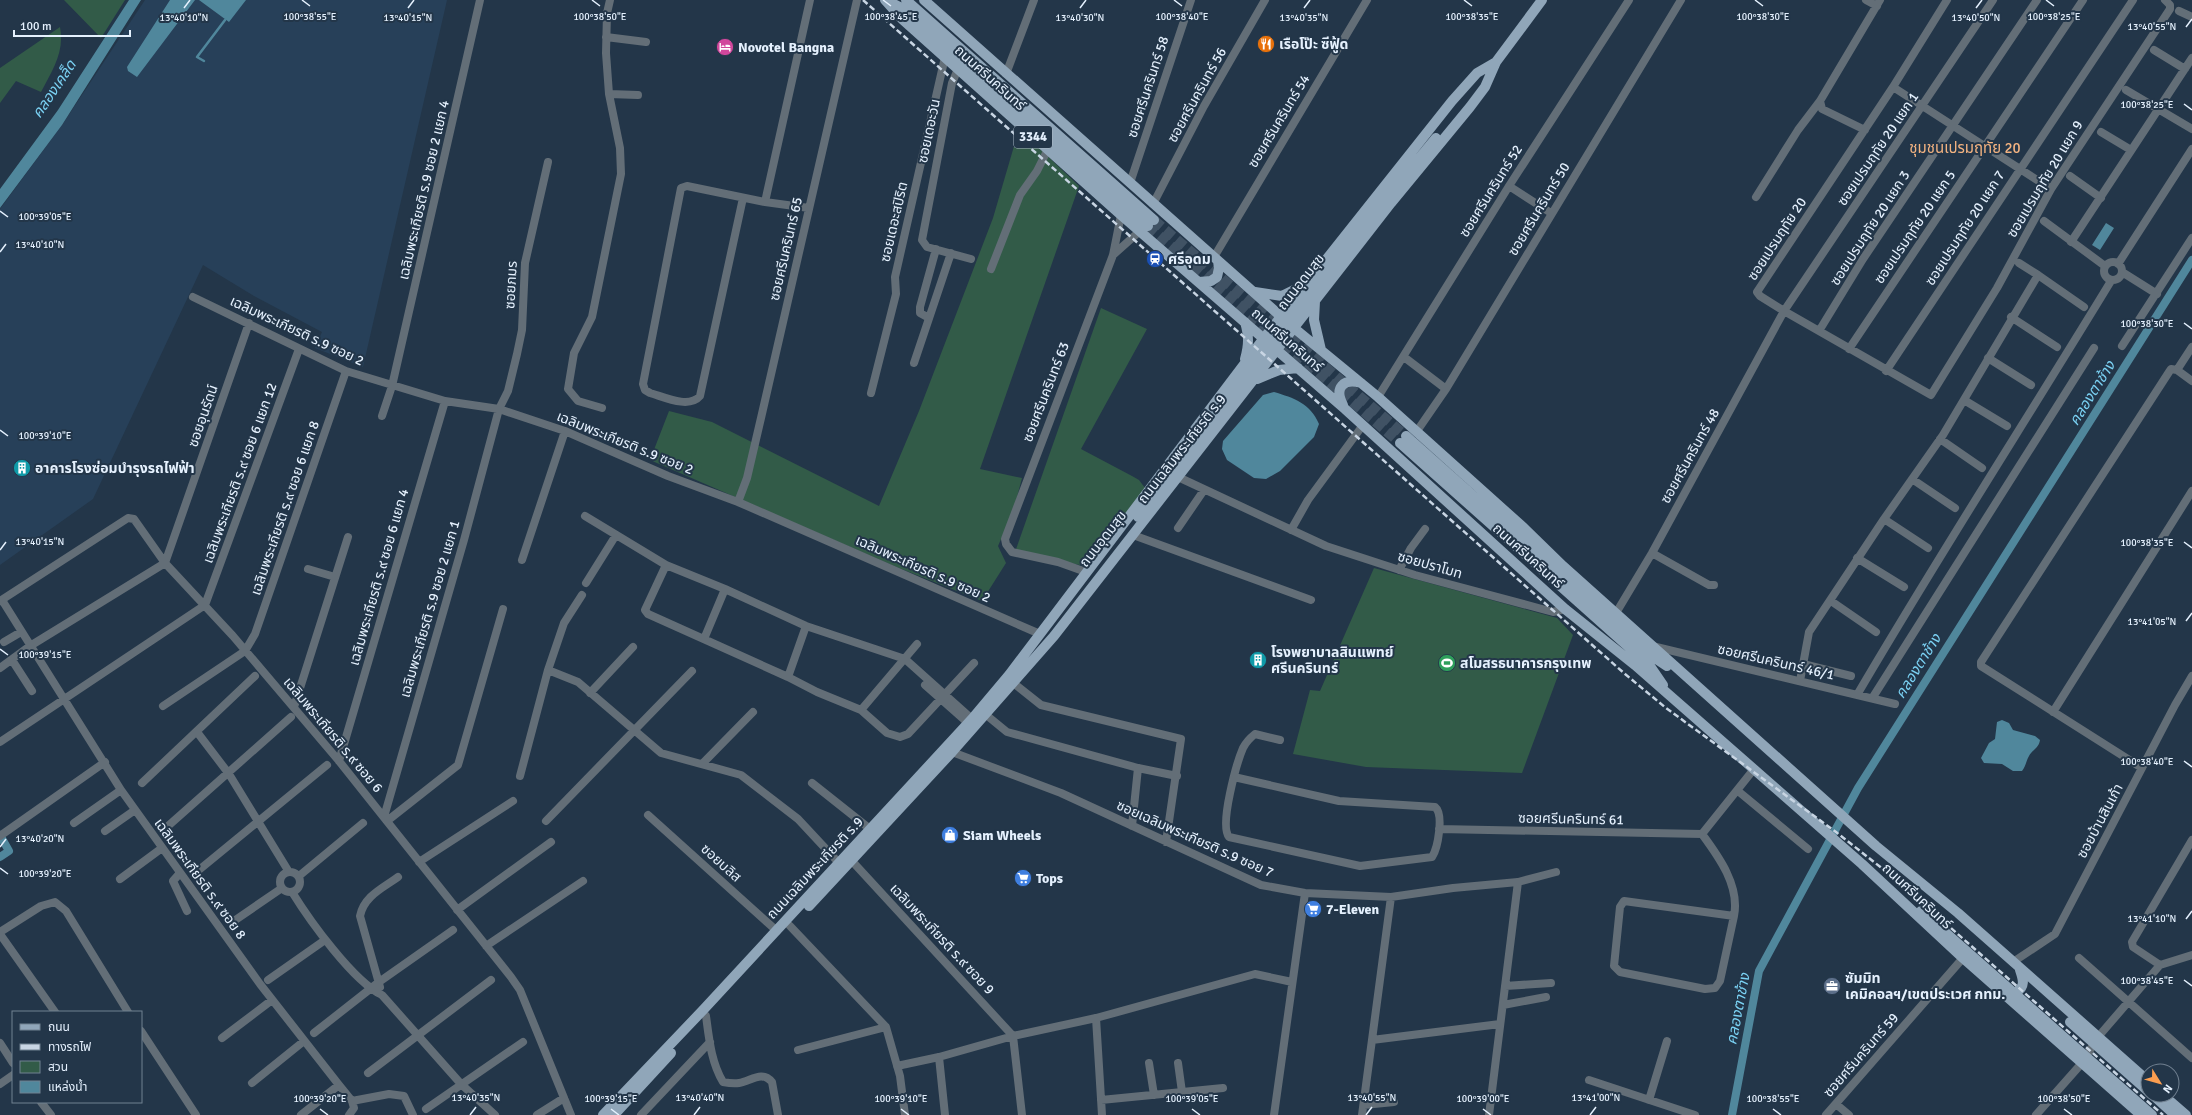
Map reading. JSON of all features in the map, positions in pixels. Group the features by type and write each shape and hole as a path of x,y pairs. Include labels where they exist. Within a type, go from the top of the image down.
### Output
{"main road":[{"name":"ถนนศรีนครินทร์","path":"885,0 902,19 1121,215 1147,226"},
{"name":"ถนนศรีนครินทร์","path":"885,0 907,11 1147,226"},
{"name":"ถนนศรีนครินทร์","path":"906,0 1147,226 1185,270 1345,408 1565,609 1672,698 1968,957 1999,990 2141,1115"},
{"name":"ถนนศรีนครินทร์","path":"925,0 1006,74 1294,328 1363,384 1417,431 1652,646 1876,846 1948,905 2140,1074"},
{"name":"ถนนอุดมสุข","path":"1087,576 1315,286 1471,94 1542,0"},
{"name":"ถนนอุดมสุข","path":"1264,338 1457,96 1477,73 1496,62"},
{"name":"ถนนอุดมสุข","path":"1278,350 1315,301 1485,87 1496,62"},
{"path":"1351,228 1350,235 1352,239 1355,241 1364,239"},
{"path":"1199,282 1211,281 1217,277 1219,268 1216,259"},
{"path":"1254,292 1282,296 1300,288 1309,281"},
{"path":"1315,301 1315,326 1321,350"},
{"path":"1243,366 1249,346 1249,335 1245,322"},
{"name":"ถนนเฉลิมพระเกียรติ ร.9","path":"774,937 790,926 849,858 930,770 1087,576 1264,338"},
{"name":"ถนนเฉลิมพระเกียรติ ร.9","path":"930,770 952,752 1032,659 1054,636 1278,350"},
{"path":"1253,381 1274,371 1298,368"},
{"path":"1345,408 1338,396 1339,390 1350,382 1363,384"},
{"path":"1220,396 1227,390 1234,391 1236,398 1234,406"},
{"name":"ถนนศรีนครินทร์","path":"1672,698 1650,666 1403,440 1655,658 1688,678"},
{"name":"ถนนเฉลิมพระเกียรติ ร.9","path":"1032,659 1087,576"},
{"name":"ถนนเฉลิมพระเกียรติ ร.9","path":"1040,634 1065,610"},
{"name":"ถนนเฉลิมพระเกียรติ ร.9","path":"603,1115 735,980 839,863 849,858 870,829 900,803"},
{"path":"1876,846 1982,944 2140,1084"},
{"path":"1968,957 2152,1115"},
{"path":"1999,990 2014,993 2020,990 2024,982 2016,965"},
{"name":"ถนนเฉลิมพระเกียรติ ร.9","path":"614,1115 706,1016 735,980"},
{"path":"2165,1103 2181,1114"},
{"path":"2171,1103 2181,1114"},
{"path":"2156,1115 2163,1107 2181,1114"}],"street":[{"name":"เฉลิมพระเกียรติ ร.9 ซอย 2 แยก 4","path":"382,416 392,386 480,0"},
{"path":"602,408 578,401 568,389 574,353 592,317 621,174 620,148 609,94 606,37 607,13 610,0"},
{"path":"765,202 810,0"},
{"name":"ซอยศรีนครินทร์ 65","path":"738,502 747,478 857,0"},
{"path":"1006,74 1034,0"},
{"name":"ซอยศรีนครินทร์ 58","path":"1130,183 1191,0"},
{"name":"ซอยศรีนครินทร์ 56","path":"1153,204 1204,106 1266,0"},
{"name":"ซอยศรีนครินทร์ 54","path":"1216,259 1367,0"},
{"name":"ซอยศรีนครินทร์ 52","path":"1378,397 1404,358 1509,186 1629,0"},
{"name":"ซอยศรีนครินทร์ 50","path":"1417,431 1446,389 1681,0"},
{"path":"1756,197 1798,130 1820,101 1878,3 1866,0"},
{"name":"ซอยเปรมฤทัย 20","path":"1934,393 1929,395 1886,371 1760,296 1758,290 1865,130 1947,0"},
{"name":"ซอยเปรมฤทัย 20 แยก 1","path":"1784,311 1994,0"},
{"name":"ซอยเปรมฤทัย 20 แยก 3","path":"1818,331 1863,259 2037,0"},
{"name":"ซอยเปรมฤทัย 20 แยก 5","path":"1849,349 2083,0"},
{"name":"ซอยเปรมฤทัย 20 แยก 7","path":"1886,371 2019,169 2133,0"},
{"name":"ซอยเปรมฤทัย 20 แยก 9","path":"1934,393 1997,288 2051,189 2170,9 2167,2"},
{"path":"2179,11 2192,17"},
{"path":"606,37 646,42"},
{"path":"2154,50 2185,69"},
{"name":"ซอยเดอะสปิริต","path":"871,393 896,294 895,277 945,57"},
{"path":"2071,242 2131,150 2160,110 2192,58"},
{"name":"ซอยเดอะวัน","path":"958,69 952,83 921,234 923,243 936,249 971,259"},
{"path":"1893,87 2051,189"},
{"path":"2126,90 2192,129"},
{"path":"609,94 638,95"},
{"path":"1820,101 1822,109 1865,130"},
{"path":"2101,132 2131,150"},
{"path":"991,269 1020,195 1037,171 1048,149"},
{"path":"2118,264 2192,149"},
{"name":"ซอยภมร","path":"500,409 508,392 519,342 524,305 525,263 548,162"},
{"path":"2070,176 2101,198"},
{"path":"743,198 700,396 696,400 688,402 645,390 643,384 681,188 687,186 765,202 809,208"},
{"path":"1509,186 1551,213"},
{"name":"ซอยศรีนครินทร์ 63","path":"1087,576 1058,562 1012,552 1006,544 1005,539 1113,255 1121,215"},
{"path":"2044,221 2105,266"},
{"name":"ซอยศรีนครินทร์ 63","path":"1113,255 1147,226"},
{"path":"2122,346 2192,238"},
{"path":"930,318 920,313 920,307 936,249"},
{"path":"914,363 951,253"},
{"path":"2111,281 2104,275 2105,266 2109,262 2118,264"},
{"path":"2019,263 2084,307"},
{"path":"2118,264 2122,272 2157,294"},
{"path":"1857,695 1918,592 1997,467 2111,281 2118,278 2122,272"},
{"path":"1800,681 1809,632 1831,601 1857,558 1940,439 2011,317 2038,275"},
{"name":"เฉลิมพระเกียรติ ร.9 ซอย 2","path":"193,298 249,323 346,371 445,401 500,409 565,430 668,476 738,502 1040,634"},
{"name":"ซอยศรีนครินทร์ 48","path":"1616,613 1652,553 1784,311"},
{"path":"2011,317 2057,347"},
{"name":"ซอยอุนรัดน์","path":"165,563 249,323"},
{"path":"1873,697 2094,348"},
{"path":"2177,370 2192,348"},
{"name":"เฉลิมพระเกียรติ ร.๙ ซอย 6 แยก 12","path":"205,605 299,349"},
{"path":"1404,358 1446,389"},
{"path":"1988,358 2031,385"},
{"path":"2142,768 1981,666 1981,662 2171,369 2177,370 2192,381"},
{"name":"เฉลิมพระเกียรติ ร.๙ ซอย 6 แยก 8","path":"245,651 254,634 346,371"},
{"path":"1964,400 2007,426"},
{"name":"เฉลิมพระเกียรติ ร.๙ ซอย 6 แยก 4","path":"339,761 445,401"},
{"name":"เฉลิมพระเกียรติ ร.9 ซอย 2 แยก 1","path":"386,819 500,409"},
{"path":"1291,530 1308,500 1363,425"},
{"path":"522,560 565,430"},
{"path":"1940,439 1982,468"},
{"name":"ซอยปราโมท","path":"1178,477 1326,546 1399,570 1553,612 1565,609"},
{"path":"1912,479 1955,508"},
{"path":"1178,528 1204,490"},
{"path":"2053,712 2192,491"},
{"path":"585,516 666,565 725,589 806,626 901,660 970,721"},
{"name":"เฉลิมพระเกียรติ ร.๙ ซอย 6","path":"1,600 128,518 134,519 165,563 205,605 339,761 520,990 571,1115"},
{"path":"1884,519 1928,548"},
{"path":"1399,570 1418,536 1424,529"},
{"path":"586,583 616,535"},
{"path":"1133,535 1311,600"},
{"path":"294,707 348,537"},
{"path":"1652,553 1709,585 1714,585"},
{"path":"1857,558 1904,587"},
{"path":"0,668 30,646 165,563"},
{"path":"666,565 645,610 648,614 788,677 817,692 861,710 887,733 900,736 908,734 974,663"},
{"path":"308,569 336,577"},
{"path":"704,639 725,589"},
{"path":"520,776 548,670 564,623 582,595"},
{"name":"เฉลิมพระเกียรติ ร.๙ ซอย 8","path":"1,600 135,810 272,1000 352,1101"},
{"path":"1831,601 1876,632"},
{"path":"0,742 205,605"},
{"path":"386,819 458,765 503,609"},
{"path":"788,677 806,626"},
{"path":"4,642 21,632"},
{"path":"861,710 901,660 917,644"},
{"name":"ซอยศรีนครินทร์ 46/1","path":"1652,646 1857,695 1873,697 1895,704"},
{"path":"590,692 633,647"},
{"path":"163,706 245,651"},
{"path":"12,660 32,691"},
{"path":"1803,664 1851,676"},
{"path":"548,670 578,682 661,753 703,763 741,775 798,819 839,863"},
{"path":"546,821 692,671"},
{"path":"142,783 255,676"},
{"name":"ซอยบ้านสินเก้า","path":"2016,965 2055,934 2192,676"},
{"path":"1012,682 1041,705 1182,740 1166,842"},
{"path":"703,763 753,712"},
{"path":"985,714 1007,732 1138,768 1177,776"},
{"path":"168,826 229,774 291,717"},
{"path":"197,732 229,774 289,872 299,876"},
{"path":"1234,777 1339,801 1435,807 1440,813 1439,829 1432,857 1360,866 1229,837 1225,829 1234,777 1244,747 1249,739 1255,734 1280,740"},
{"name":"ซอยเฉลิมพระเกียรติ ร.9 ซอย 7","path":"952,752 1061,793 1261,885 1305,893 1392,897 1453,888 1518,882 1556,872"},
{"path":"3,834 105,762"},
{"path":"194,874 327,765"},
{"path":"1132,826 1138,768"},
{"path":"1734,916 1624,901 1620,907 1614,966 1617,971 1705,989 1715,988 1720,981 1734,916 1735,909 1733,885 1702,834 1738,791 1754,769"},
{"path":"812,784 870,829"},
{"path":"74,823 121,790"},
{"path":"1738,791 1808,849"},
{"path":"419,862 513,801"},
{"path":"105,831 135,810"},
{"name":"ซอยบลิส","path":"648,815 774,937"},
{"path":"299,876 363,822"},
{"name":"ซอยศรีนครินทร์ 61","path":"1439,829 1702,834"},
{"path":"2158,967 2133,947 2132,942 2192,840"},
{"path":"457,910 551,842"},
{"path":"120,879 162,848"},
{"name":"เฉลิมพระเกียรติ ร.๙ ซอย 9","path":"849,858 1014,1036"},
{"path":"282,888 281,878 289,872"},
{"path":"180,873 173,881 188,911"},
{"path":"292,892 300,885 299,876"},
{"path":"382,996 360,916 369,898 398,876"},
{"path":"486,946 583,881"},
{"path":"1489,1115 1518,882"},
{"path":"282,888 292,892 325,940 370,990 382,996 461,1084 495,1115"},
{"path":"231,923 282,888"},
{"path":"1274,1115 1305,893"},
{"path":"1362,1115 1392,897"},
{"path":"54,1011 0,933 41,906 55,902 66,911 127,1011"},
{"path":"790,926 886,1027 900,1076 905,1115"},
{"path":"314,1033 379,982 453,930"},
{"path":"268,980 325,940"},
{"path":"2036,1115 2082,1063 2098,1037 2158,967 2192,955"},
{"name":"ซอยศรีนครินทร์ 59","path":"1826,1115 1968,957"},
{"path":"2079,958 2192,1058"},
{"path":"897,1066 938,1058 1014,1036 1096,1018 1255,974 1292,982"},
{"path":"368,1073 416,1035 491,980"},
{"path":"1505,986 1551,982"},
{"path":"1503,1005 1546,997"},
{"path":"222,1038 272,1000"},
{"path":"706,1016 710,1042 718,1073 723,1082 740,1083 762,1076 768,1078 772,1082 778,1115"},
{"path":"1096,1018 1102,1115"},
{"path":"1372,1040 1500,1024"},
{"path":"798,1050 886,1027"},
{"path":"142,1033 196,1115"},
{"path":"1014,1036 1022,1115"},
{"path":"252,1083 304,1041"},
{"path":"1649,1100 1667,1041"},
{"path":"426,1109 523,1042"},
{"path":"641,1115 710,1042"},
{"path":"0,1044 12,1062"},
{"path":"938,1058 945,1115"},
{"path":"1149,1063 1154,1095"},
{"path":"1178,1063 1182,1092"},
{"path":"0,1084 12,1076"},
{"path":"1589,1080 1649,1100 1670,1111 1695,1115"},
{"path":"301,1115 339,1085"},
{"path":"1101,1100 1223,1088"},
{"path":"349,1115 354,1108 352,1101 398,1094 404,1096 414,1115"},
{"path":"537,1115 564,1098"},
{"path":"1364,1106 1394,1102"},
{"path":"42,1103 51,1115"},
{"path":"1836,1104 1849,1115"}],"shaded area":[{"path":"145,0 447,0 363,367 315,348 322,332 254,296 203,265 93,499 0,565 0,209 62,125"}],"green space":[{"path":"64,0 125,0 101,38"},
{"path":"60,27 61,45 59,53 53,69 41,92 16,81 0,103 0,68"},
{"path":"1019,129 1079,186 980,469 1022,478 1013,512 998,546 1006,563 982,601 894,566 650,460 669,411 712,422 879,506 919,411 993,218"},
{"path":"1101,308 1147,329 1081,449 1139,480 1145,488 1085,566 1015,552"},
{"name":"สโมสรธนาคารกรุงเทพ","path":"1374,568 1557,618 1573,635 1522,773 1366,767 1293,754 1310,690 1320,691"}],"water":[{"path":"129,0 141,0 62,125 0,208 0,189 58,110"},
{"path":"170,0 195,0 137,77 128,71 127,67"},
{"path":"199,0 246,0 229,22"},
{"path":"2106,223 2114,228 2100,250 2092,245"},
{"path":"1274,392 1301,402 1311,411 1319,424 1314,437 1280,471 1266,479 1254,478 1227,460 1222,449 1223,441 1263,395"},
{"path":"2002,720 2009,723 2013,730 2035,736 2040,740 2038,745 2030,754 2022,771 2013,771 2002,764 1984,763 1981,758 1989,743 1995,739 1997,722"}],"waterway":[{"path":"204,61 197,57 225,20"},
{"name":"คลองตาช้าง","path":"1732,1115 1759,971 1858,788 2192,260"},
{"path":"0,835 9,851 0,857"}],"tunnel":[{"path":"1154,220 1406,436"},
{"path":"1148,226 1400,443"}],"railway":[{"path":"863,0 1625,674 1666,708 1836,832 1893,877 2163,1115"}],"place":[{"name":"เรือโป๊ะ ซีฟู้ด","path":"1266,44"},
{"name":"Novotel Bangna","path":"725,47"},
{"name":"ศรีอุดม","path":"1155,259"},
{"name":"อาคารโรงซ่อมบำรุงรถไฟฟ้า","path":"22,468"},
{"name":"โรงพยาบาลสินแพทย์ ศรีนครินทร์","path":"1258,660"},
{"name":"สโมสรธนาคารกรุงเทพ","path":"1447,663"},
{"name":"Siam Wheels","path":"950,835"},
{"name":"Tops","path":"1023,878"},
{"name":"7-Eleven","path":"1313,909"},
{"name":"ซัมมิท เคมิคอลฯ/เขตประเวศ กทม.","path":"1832,986"}],"district":[{"name":"ชุมชนเปรมฤทัย 20","path":"1965,148"}],"water label":[{"name":"คลองเคล็ด","path":"54,89"}]}
